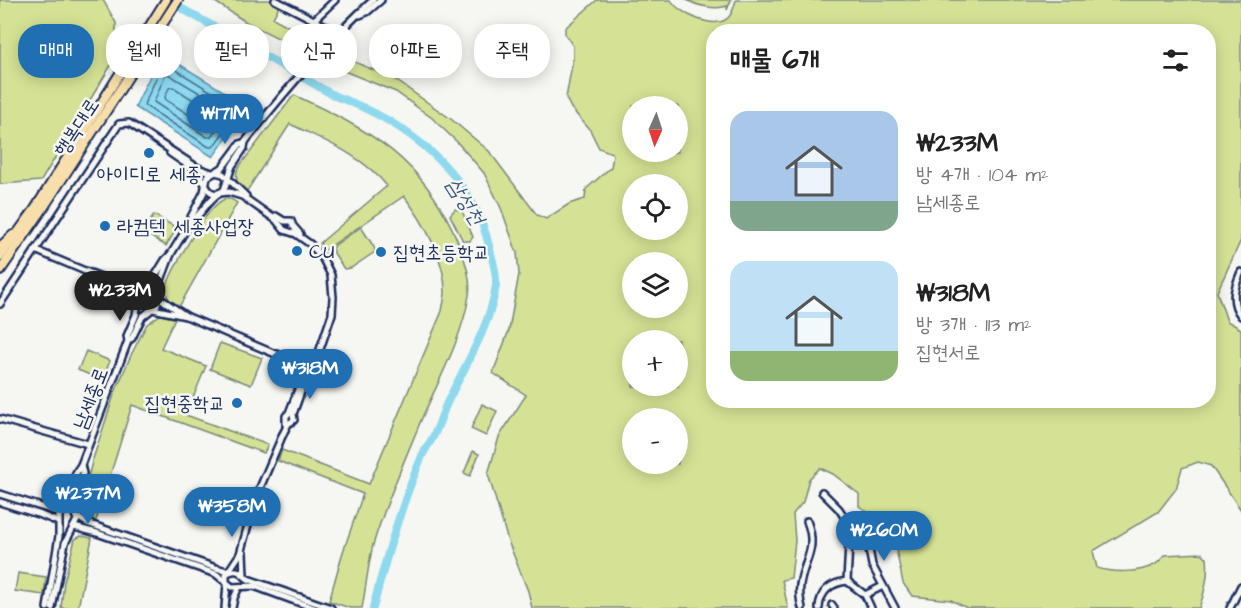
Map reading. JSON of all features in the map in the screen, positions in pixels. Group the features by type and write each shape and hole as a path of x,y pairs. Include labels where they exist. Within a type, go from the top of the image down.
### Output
{"highway":[{"name":"행복대로","path":"0,271 35,209 166,0"},
{"name":"행복대로","path":"0,257 22,232 178,0"},
{"path":"0,247 22,232"},
{"path":"0,279 23,246 22,232"}],"street":[{"path":"275,0 284,2 320,24"},
{"path":"313,21 335,0"},
{"path":"348,24 373,0"},
{"path":"358,15 367,12 381,0"},
{"path":"191,221 207,177 222,168 298,78"},
{"path":"0,304 119,124 129,123 198,168 223,174 244,195 283,223 284,230 291,229"},
{"path":"151,310 158,303 158,288 171,254 191,221 209,200 226,187 232,166 244,148 245,142"},
{"path":"166,147 196,171 211,192 229,192 242,196 276,220 283,223 290,220 291,229 322,257 331,275 333,305 328,327 315,372 302,389 291,414"},
{"path":"36,250 85,271 143,291 153,291 186,316 273,353 290,362 297,369 301,382 291,414 294,418 288,421 261,487 256,500 259,508 253,510"},
{"path":"138,302 143,291 155,279 165,260 171,254"},
{"path":"85,271 122,290 138,302 143,309 186,316"},
{"path":"1241,272 1234,288 1234,303 1241,316"},
{"name":"남세종로","path":"128,341 127,336 136,315 138,302"},
{"name":"남세종로","path":"62,512 128,341 132,338 142,317 151,310"},
{"path":"273,353 301,362 308,360 314,354 328,327"},
{"path":"308,360 315,366"},
{"path":"297,369 301,362"},
{"path":"300,376 311,377"},
{"path":"0,418 88,444"},
{"name":"남세종로","path":"75,515 83,473 81,465"},
{"path":"822,492 839,509 850,526 847,582"},
{"path":"0,494 62,512 69,511 87,523 230,572 237,570 256,582 331,608"},
{"path":"0,502 41,515 65,529 73,528 97,533 216,574 232,588 254,586 314,608"},
{"path":"225,608 226,575 240,554 253,510"},
{"path":"232,608 244,575 242,557 253,510"},
{"path":"47,608 62,512"},
{"path":"52,608 65,543 73,528 75,515"},
{"path":"802,608 799,587 811,554 807,520"},
{"path":"860,531 867,539 872,565 895,608"},
{"path":"819,608 821,595 828,588 834,584 847,582 865,595 871,608"},
{"path":"865,595 883,586"},
{"path":"1230,608 1241,586"}],"green space":[{"path":"0,0 103,0 116,23 106,24 106,74 41,181 0,184"},
{"path":"212,0 269,0 279,6 273,18 284,24 281,24 281,40 269,34 269,24 246,22"},
{"path":"597,0 671,0 689,15 714,22 728,18 736,0 1241,0 1241,240 1217,292 1227,321 1241,329 1241,510 1211,466 1198,462 1182,468 1176,489 1158,512 1093,551 1097,568 1118,571 1148,568 1165,555 1202,553 1207,558 1207,571 1205,590 1199,608 967,608 951,600 912,596 903,583 894,539 874,516 859,506 859,494 833,474 820,468 809,479 803,502 793,514 795,541 791,578 782,580 788,608 532,608 528,591 508,541 488,474 499,437 526,395 493,373 509,330 519,274 517,253 501,208 484,173 432,118 396,92 357,76 357,63 369,68 369,78 394,79 451,119 489,151 537,215 546,219 569,204 585,199 586,189 611,167 613,155 599,148 590,130 571,108 566,98 573,46 565,34 565,28"},
{"path":"687,0 731,0 727,10 727,6 707,7"},
{"path":"294,95 371,135 411,169 429,189 444,213 458,242 469,282 469,295 462,326 409,449 378,529 371,553 362,608 350,608 329,601 363,494 278,461 282,450 369,484 442,311 445,294 444,279 432,241 404,196 325,250 320,243 387,186 355,157 290,124 247,191 239,184 236,179 238,168"},
{"path":"225,199 231,199 237,203 179,307 171,303 165,291 168,282 199,226 217,204"},
{"path":"455,209 462,211 473,237 470,241 463,241 450,215"},
{"path":"154,215 177,228 166,246 143,232"},
{"path":"361,227 375,252 351,268 344,269 332,250 335,245"},
{"path":"160,315 175,318 161,348 206,366 186,415 268,445 264,453 132,405 96,521 85,514 82,501 92,462 114,395 131,355 147,324"},
{"path":"220,343 262,358 251,385 210,369"},
{"path":"86,351 110,361 102,380 78,370"},
{"path":"482,404 497,411 486,436 471,429"},
{"path":"473,451 479,454 470,476 464,473"},
{"path":"81,536 92,538 78,608 61,608 64,582 75,539"},
{"path":"18,573 46,577 44,595 15,591"}],"water":[{"path":"182,66 194,73 194,78 202,78 249,107 213,157 135,107 149,78 182,78"}],"waterway":[{"name":"삼성천","path":"167,0 335,96 361,107 411,135 452,174 469,197 482,222 495,272 496,285 489,315 414,475 394,531 373,608"}],"place":[{"name":"아이디로 세종","path":"149,153"},
{"name":"라컴텍 세종사업장","path":"105,226"},
{"name":"CU","path":"297,251"},
{"name":"집현초등학교","path":"381,252"},
{"name":"집현중학교","path":"237,403"}]}
